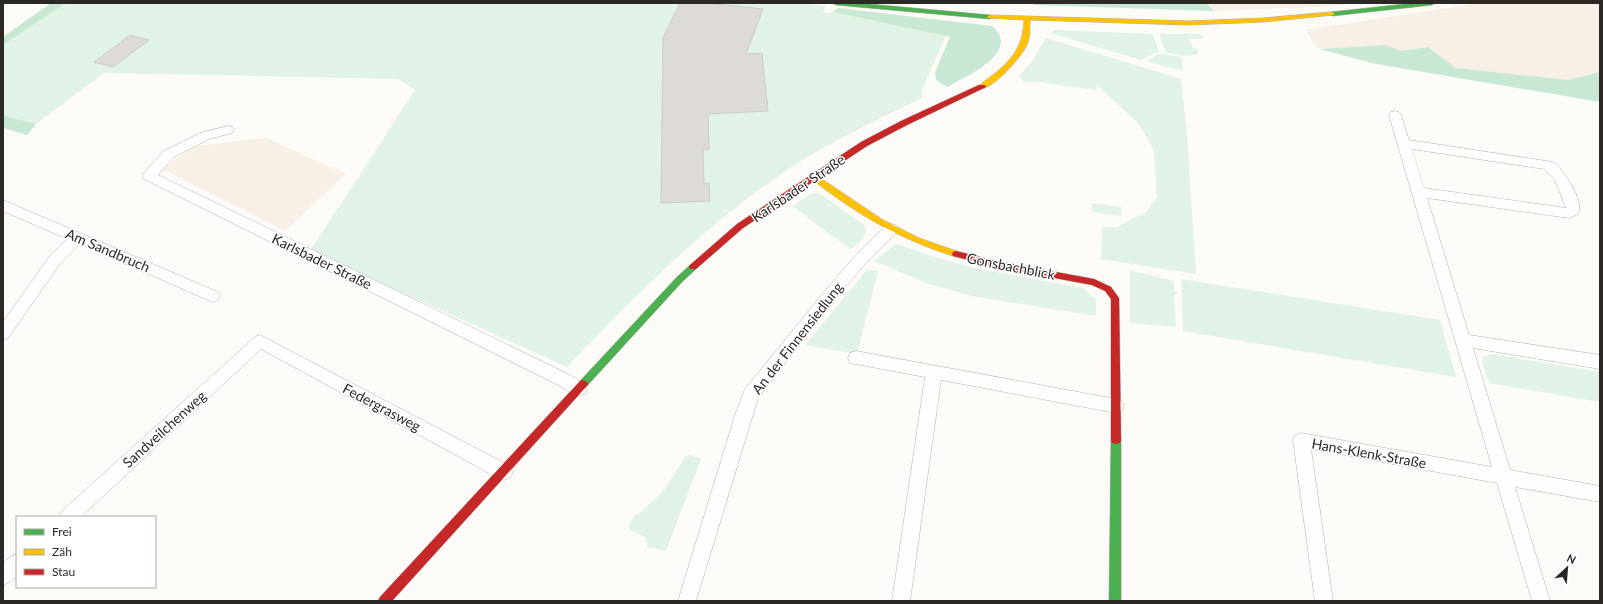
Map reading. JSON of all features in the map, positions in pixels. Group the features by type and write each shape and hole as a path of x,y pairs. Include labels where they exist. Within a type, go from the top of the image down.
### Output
{"street":[{"path":"836,3 979,17 1027,17 1152,23 1234,22 1378,10 1432,3"},
{"path":"987,7 1027,17"},
{"name":"Karlsbader Straße","path":"384,601 679,280 740,226 813,176 864,144 904,123 980,89 997,77 1011,64 1022,47 1026,36 1027,17"},
{"path":"1394,115 1541,601"},
{"name":"Karlsbader Straße","path":"228,130 205,136 170,154 149,176 564,380 579,389"},
{"path":"1403,143 1548,165 1555,169 1559,175 1574,210 1569,213 1558,212 1418,192"},
{"name":"Gonsbachblick","path":"813,176 866,215 891,229 935,248 963,257 1094,282 1108,289 1114,298 1116,406 1115,601"},
{"name":"Am Sandbruch","path":"3,204 213,296"},
{"name":"An der Finnensiedlung","path":"687,601 744,412 751,394 834,290 861,259 891,229"},
{"path":"3,334 54,261 78,237"},
{"path":"1462,340 1600,362"},
{"name":"Federgrasweg","path":"260,341 504,472"},
{"name":"Sandveilchenweg","path":"69,516 260,341"},
{"path":"856,358 1116,406"},
{"path":"900,601 934,372"},
{"name":"Hans-Klenk-Straße","path":"1324,601 1301,440 1504,478"},
{"path":"1504,478 1600,494"},
{"path":"3,576 16,564"}],"shaded area":[{"path":"1206,3 1359,3 1319,7 1214,11"},
{"path":"1480,3 1600,3 1600,72 1567,80 1456,68 1428,47 1401,51 1386,45 1319,49 1305,30"},
{"path":"266,138 346,174 285,231 162,169 195,146"}],"green space":[{"path":"51,3 66,3 3,45 3,37"},
{"path":"66,3 797,3 826,6 823,13 833,12 946,36 922,90 922,98 864,126 807,157 743,202 716,223 664,269 567,367 310,251 415,90 398,79 104,73 36,124 3,115 3,45"},
{"path":"1032,3 1206,3 1214,11 1034,5"},
{"path":"838,8 992,26 1000,36 1001,45 996,54 988,62 966,77 947,87 936,80 935,72 950,37 833,12"},
{"path":"1055,30 1153,34 1159,52 1156,52 1141,60 1050,33"},
{"path":"1159,34 1201,34 1203,39 1189,39 1193,48 1198,49 1198,54 1187,56 1166,53"},
{"path":"1046,38 1181,79 1187,136 1196,274 1101,259 1102,227 1117,227 1146,212 1157,197 1154,150 1139,124 1096,84 1096,90 1038,82 1024,82 1019,76 1031,63"},
{"path":"1386,45 1401,51 1428,47 1456,68 1567,80 1600,72 1600,102 1376,64 1319,49"},
{"path":"1158,54 1182,57 1183,71 1147,61"},
{"path":"3,115 36,124 27,135 3,128"},
{"path":"814,193 822,195 864,225 865,233 860,242 851,249 793,206"},
{"path":"1092,203 1121,207 1122,216 1092,212"},
{"path":"898,244 928,255 974,268 1083,288 1096,299 1096,316 972,296 926,283 874,261 894,245"},
{"path":"867,270 878,271 857,354 805,345"},
{"path":"1130,270 1174,281 1174,291 1177,292 1177,294 1174,294 1176,327 1130,323"},
{"path":"1181,279 1440,320 1456,377 1183,331"},
{"path":"1492,354 1600,372 1600,402 1489,383 1482,362 1483,357"},
{"path":"690,455 701,459 666,551 647,547 646,538 629,528 631,520 664,490 686,456"}],"building":[{"path":"680,3 708,3 763,9 746,54 762,53 768,111 708,114 709,150 703,150 704,184 709,183 710,201 661,203 663,38"},
{"path":"130,35 149,40 113,67 94,62"}],"traffic: fast":[{"path":"836,3 990,17"},
{"path":"1332,14 1432,3"},
{"path":"583,384 679,280 693,267"},
{"path":"1115,601 1116,440"}],"traffic: slow":[{"path":"990,17 1189,23 1263,20 1332,14"},
{"path":"982,87 1009,65 1020,51 1026,36 1027,17"},
{"path":"813,176 863,212 898,232 935,248 956,254"}],"traffic: jam":[{"path":"693,267 740,226 864,144 904,123 982,87"},
{"path":"956,254 996,264 1094,282 1108,289 1115,298 1116,440"},
{"path":"384,601 583,384"}]}
